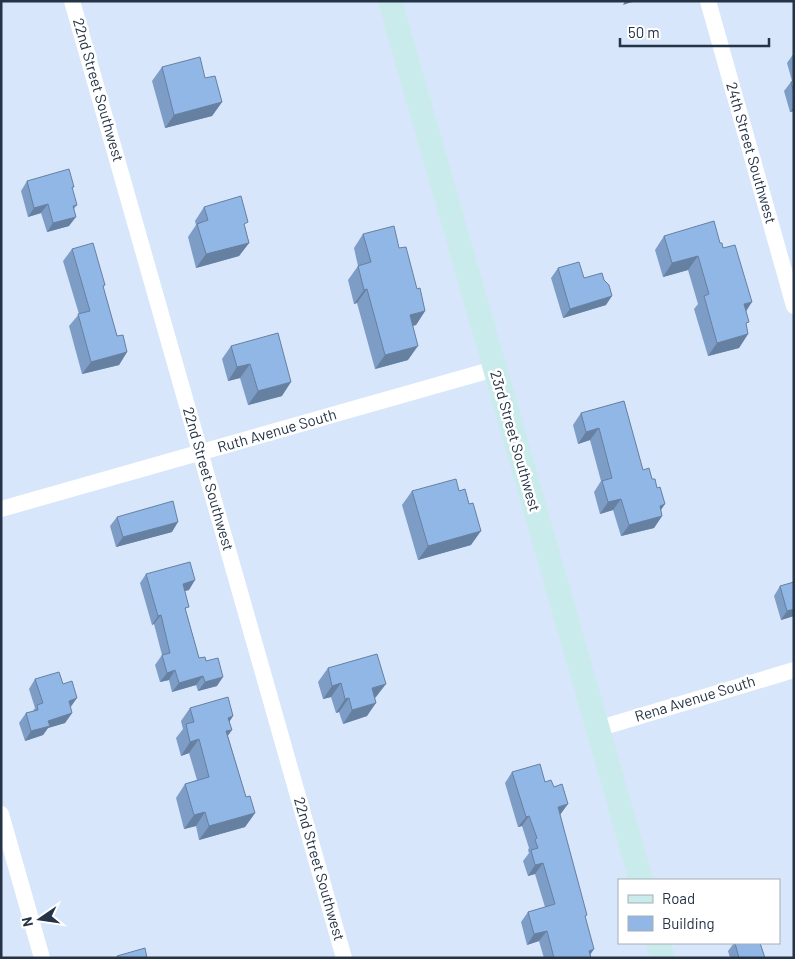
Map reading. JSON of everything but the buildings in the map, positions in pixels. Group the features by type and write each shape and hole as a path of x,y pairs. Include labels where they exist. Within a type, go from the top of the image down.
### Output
{"street":[{"name":"22nd Street Southwest","path":"72,1 344,958"},
{"name":"23rd Street Southwest","path":"390,1 640,879"},
{"name":"24th Street Southwest","path":"708,1 794,306"},
{"name":"Ruth Avenue South","path":"1,509 494,369"},
{"name":"Rena Avenue South","path":"598,729 794,670"},
{"path":"1,814 42,958"},
{"path":"658,944 662,958"}]}
